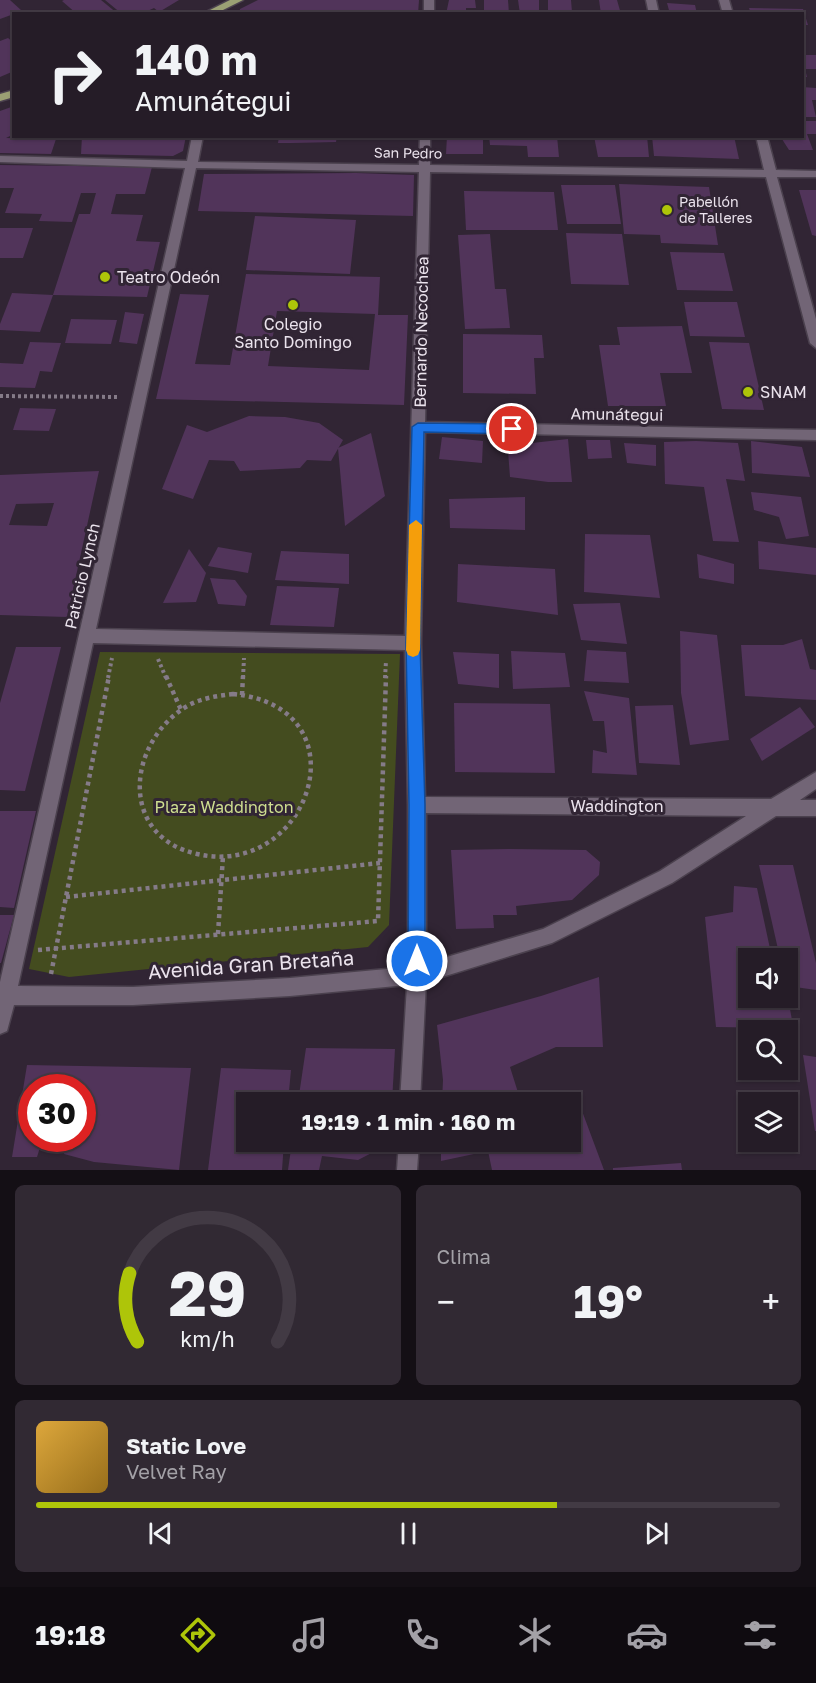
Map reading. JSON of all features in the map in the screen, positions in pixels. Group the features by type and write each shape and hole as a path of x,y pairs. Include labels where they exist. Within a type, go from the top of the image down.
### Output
{"main road":[{"path":"227,9 238,0"}],"street":[{"name":"Patricio Lynch","path":"0,1024 3,996 16,952 198,138"},
{"name":"Bernardo Necochea","path":"411,1092 417,975 417,805 413,643 425,138"},
{"path":"762,138 816,343"},
{"name":"San Pedro","path":"0,159 192,165 816,174"},
{"name":"Amunátegui","path":"418,427 816,435"},
{"path":"87,636 413,643"},
{"name":"Avenida Gran Bretaña","path":"3,996 133,996 290,987 417,975 546,937 666,877 816,780"},
{"name":"Waddington","path":"417,805 816,807"},
{"path":"407,1170 408,1152"}],"path":[{"path":"0,396 140,397"},
{"path":"47,996 117,637"},
{"path":"242,695 245,640"},
{"path":"16,952 378,921 386,642"},
{"path":"157,657 181,710"},
{"path":"242,695 260,698 283,709 300,727 311,750 312,777 304,804 287,828 262,846 233,856 202,856 175,847 153,828 141,804 138,777 145,751 160,728 181,710 206,698 242,695"},
{"path":"218,934 223,856"},
{"path":"66,897 380,863"}],"green space":[{"name":"Plaza Waddington","path":"100,652 400,654 389,925 368,947 69,977 29,969"}],"building":[{"path":"0,0 10,0 22,11 12,12 12,15 0,19"},
{"path":"101,0 116,12 75,12 62,1"},
{"path":"105,0 179,0 159,12 154,8 145,12 120,12"},
{"path":"258,0 419,0 418,12 239,12 240,9"},
{"path":"449,0 475,0 476,8 466,8 466,12 446,12"},
{"path":"484,0 508,0 509,12 484,12"},
{"path":"518,0 539,0 539,12 520,12"},
{"path":"548,0 571,0 572,12 548,11"},
{"path":"599,0 617,0 620,12 601,12"},
{"path":"667,3 695,5 697,12 669,12"},
{"path":"749,8 803,9 804,12 750,12"},
{"path":"804,12 808,25 804,25"},
{"path":"8,38 12,41 12,72 0,77 0,41"},
{"path":"804,55 816,55 816,69 805,69 807,77 804,77"},
{"path":"804,87 816,88 816,100 812,100 816,117 804,117"},
{"path":"12,107 12,135 6,138 56,139 51,154 0,153 0,111"},
{"path":"804,121 816,121 816,134 807,134 813,150 789,150 781,138 804,138"},
{"path":"82,138 186,138 183,151 173,156 81,154"},
{"path":"279,138 337,138 336,142 278,143"},
{"path":"447,138 483,138 483,154 446,154"},
{"path":"489,138 557,138 559,157 528,157 527,146 490,145"},
{"path":"594,138 647,138 649,157 598,157"},
{"path":"652,138 734,138 739,159 654,156"},
{"path":"0,165 152,167 145,194 116,194 111,214 143,215 136,241 160,242 147,297 53,295 79,214 90,214 96,193 81,193 72,222 39,221 42,214 5,213 14,188 0,188"},
{"path":"204,174 414,175 413,216 198,211"},
{"name":"Pabellón de Talleres","path":"619,184 709,187 718,245 661,243 660,235 624,234"},
{"path":"561,185 615,185 621,224 567,224"},
{"path":"799,190 816,190 816,236 812,235"},
{"path":"464,191 554,192 558,230 466,230"},
{"path":"255,216 356,220 350,274 246,270"},
{"path":"0,228 33,228 23,258 0,258"},
{"path":"566,233 622,234 629,285 571,284"},
{"path":"490,234 495,289 506,289 510,328 465,329 458,235"},
{"path":"670,252 724,253 733,291 677,290"},
{"path":"246,274 380,277 378,315 408,315 404,405 156,399 180,294 209,295 195,364 230,365","holes":["277,311 375,314 369,370 268,366"]},
{"path":"12,293 53,295 40,332 0,330 0,324"},
{"path":"684,302 737,302 745,337 690,336"},
{"path":"125,312 144,314 137,344 119,342"},
{"path":"71,319 117,320 111,344 65,343"},
{"path":"682,326 692,373 660,373 666,406 608,406 599,345 620,345 617,327"},
{"path":"463,334 542,335 544,358 534,358 536,394 463,393"},
{"path":"30,342 61,343 52,372 40,371 35,388 0,387 0,363 23,364"},
{"path":"709,342 749,343 764,410 722,409"},
{"path":"20,408 56,409 49,431 13,430"},
{"path":"249,416 285,417 319,423 343,440 331,461 307,460 300,468 240,471 234,461 209,460 193,499 162,489 187,425 207,432"},
{"path":"371,433 385,496 345,526 338,448"},
{"path":"442,437 483,441 482,463 439,459"},
{"path":"507,438 532,443 568,439 572,482 548,482 510,477"},
{"path":"586,440 610,440 612,458 588,459"},
{"path":"751,441 802,447 810,477 752,473"},
{"path":"664,442 738,443 745,481 726,479 739,542 713,541 704,487 665,484"},
{"path":"624,443 656,445 656,466 627,463"},
{"path":"99,471 67,617 0,615 0,475","holes":["54,503 47,526 9,525 16,504"]},
{"path":"751,492 801,497 809,536 786,539 779,517 754,510"},
{"path":"525,497 525,530 450,528 449,499"},
{"path":"585,534 650,535 660,598 584,592"},
{"path":"758,541 816,548 816,575 759,569"},
{"path":"218,547 252,553 248,573 208,566"},
{"path":"189,549 206,573 196,602 163,603"},
{"path":"281,551 349,554 349,584 275,580"},
{"path":"697,554 734,564 734,584 699,578"},
{"path":"458,564 555,569 558,615 457,602"},
{"path":"210,578 235,580 247,596 245,606 218,604"},
{"path":"277,586 339,588 334,627 270,625"},
{"path":"620,603 627,644 581,640 573,604"},
{"path":"680,631 717,635 729,740 690,745 681,693"},
{"path":"802,639 810,669 816,670 816,700 745,696 741,645 783,645"},
{"path":"16,647 61,647 25,791 0,790 0,703"},
{"path":"587,650 626,652 629,683 584,681"},
{"path":"511,651 565,653 570,687 513,689"},
{"path":"453,652 499,654 499,688 458,684"},
{"path":"584,691 629,698 637,775 592,773 593,750 607,753 604,721 593,721"},
{"path":"454,703 550,704 555,773 455,772"},
{"path":"673,705 680,765 639,763 635,706"},
{"path":"800,707 815,727 762,761 750,739"},
{"path":"0,811 36,811 14,908 0,907"},
{"path":"451,850 586,850 600,862 599,875 572,900 516,906 517,915 493,915 494,928 456,929"},
{"path":"759,865 793,865 816,963 816,990 798,987 798,948 778,948"},
{"path":"734,886 757,888 770,948 738,948 738,1008 790,1008 792,1020 738,1020 738,1027 716,1027 705,917 733,912"},
{"path":"0,915 14,915 1,963 0,963"},
{"path":"599,977 603,1047 556,1047 510,1067 518,1092 442,1092 437,1025"},
{"path":"306,1048 395,1049 393,1092 299,1092"},
{"path":"803,1055 816,1057 816,1131 815,1131"},
{"path":"27,1065 191,1068 179,1170 94,1162 64,1154 64,1152 96,1152 96,1074 26,1074"},
{"path":"221,1068 291,1070 289,1092 236,1092 236,1152 283,1152 282,1170 208,1170"},
{"path":"581,1111 604,1170 492,1170 488,1152 581,1152"},
{"path":"18,1120 18,1152 39,1152 37,1157 12,1157"},
{"path":"291,1152 374,1152 358,1160 322,1156 319,1170 288,1170"},
{"path":"441,1152 483,1152 441,1161"},
{"path":"681,1163 682,1170 613,1170 613,1168"}],"slow traffic":[{"path":"413,650 416,525"}],"place":[{"name":"Pabellón de Talleres","path":"667,210"},
{"name":"Teatro Odeón","path":"105,277"},
{"name":"Colegio Santo Domingo","path":"293,305"},
{"name":"SNAM","path":"748,392"}],"route":[{"path":"417,961 417,805 413,643 418,427 512,429"}]}
